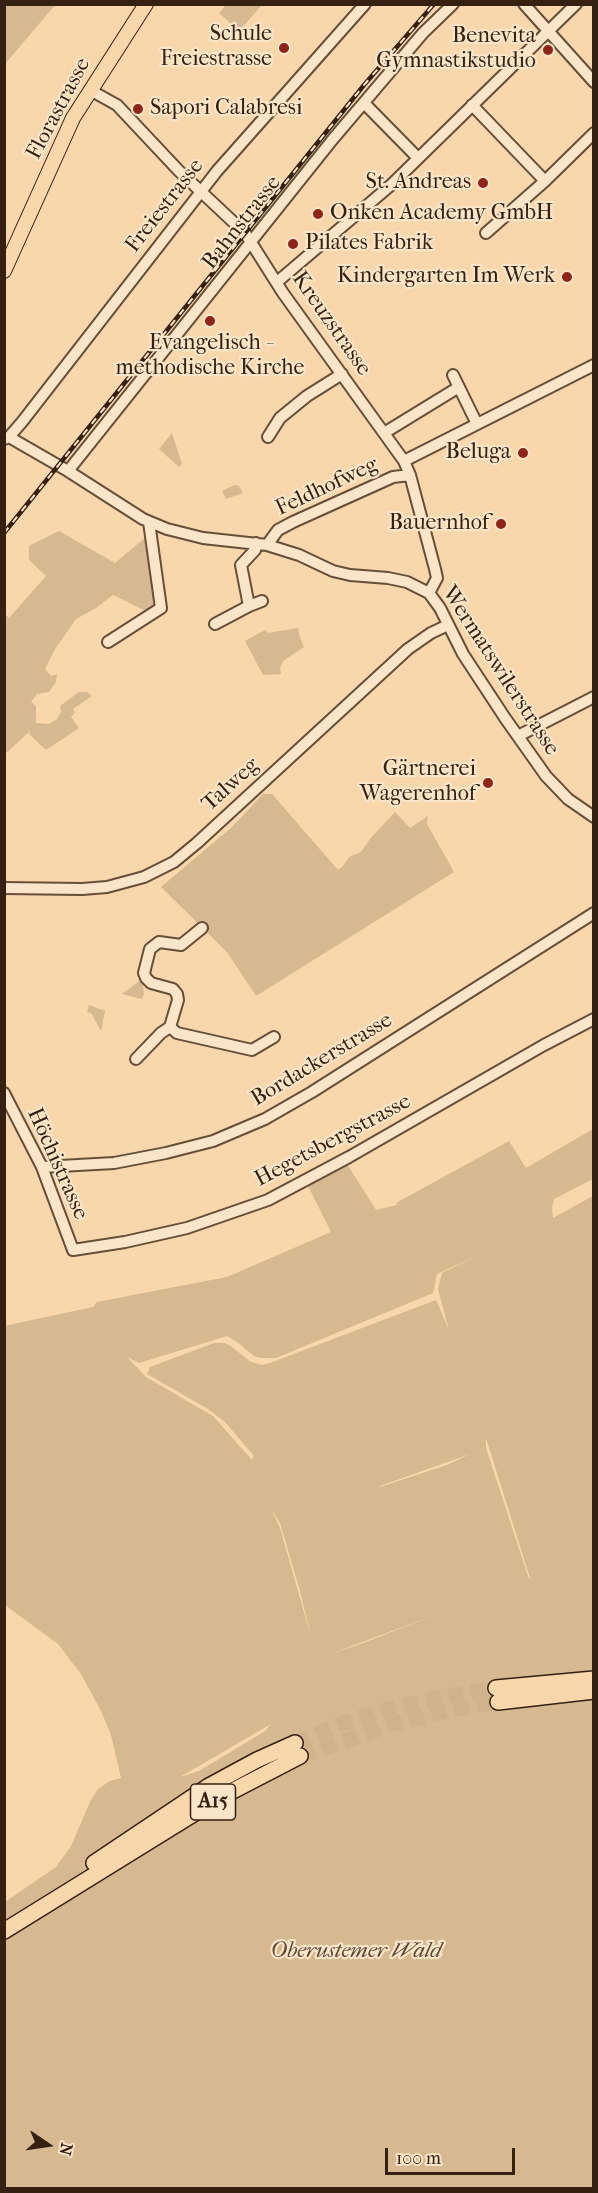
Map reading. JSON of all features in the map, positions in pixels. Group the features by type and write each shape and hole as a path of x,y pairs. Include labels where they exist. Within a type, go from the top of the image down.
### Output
{"highway":[{"path":"594,1679 497,1695 594,1691"},
{"name":"A15","path":"4,1924 171,1810 236,1771 297,1750 4,1931"}],"main road":[{"name":"Florastrasse","path":"4,271 64,136 90,90 146,4"}],"street":[{"name":"Freiestrasse","path":"7,438 201,191 365,4"},
{"name":"Bahnstrasse","path":"68,471 364,103 423,33 453,4"},
{"path":"524,4 594,82"},
{"path":"277,282 373,201 576,4"},
{"name":"Kreuzstrasse","path":"90,90 117,105 179,171 245,233 277,282 404,460 437,578 429,594"},
{"path":"364,103 417,158"},
{"path":"472,105 545,181"},
{"path":"486,233 545,181 594,133"},
{"path":"404,460 594,365"},
{"path":"268,437 280,418 342,374"},
{"path":"453,375 477,424"},
{"path":"384,432 459,387"},
{"name":"Wermatswilerstrasse","path":"7,438 68,471 149,522 193,536 262,544 299,555 333,571 407,582 429,594 440,608 463,654 556,788 567,799 594,817"},
{"name":"Feldhofweg","path":"262,544 293,522 393,477 410,475"},
{"path":"108,642 161,608 149,522"},
{"path":"249,606 241,565 262,544"},
{"path":"215,624 262,601"},
{"name":"Talweg","path":"4,888 105,888 144,877 165,867 197,843 408,649 448,624"},
{"path":"518,736 594,697"},
{"name":"Bordackerstrasse","path":"42,1167 114,1163 166,1153 213,1141 265,1119 312,1092 594,913"},
{"path":"136,1059 170,1027 178,1000 173,989 151,983 146,978 144,973 150,949 159,942 181,945 202,928"},
{"name":"Hegetsbergstrasse","path":"73,1250 125,1242 187,1228 268,1200 594,1019"},
{"name":"Bordackerstrasse","path":"170,1027 177,1033 252,1050 274,1037"},
{"name":"Höchistrasse","path":"4,1093 42,1167 73,1250"}],"green space":[{"path":"4,5 55,5 5,64"},
{"path":"226,5 262,5 239,31 219,13"},
{"path":"172,433 182,464 179,467 159,449"},
{"path":"235,485 239,486 243,493 226,499 222,491"},
{"path":"59,531 115,563 146,537 154,600 148,612 113,595 76,619 55,649 45,669 51,676 57,674 56,682 49,692 37,694 31,702 36,706 36,723 49,724 57,719 61,712 60,706 79,692 87,692 92,696 73,709 75,713 71,717 79,728 46,750 29,734 30,731 5,754 4,613 9,618 46,576 29,560 29,546"},
{"path":"298,628 304,647 283,661 280,668 281,674 263,675 245,641 265,630 268,633"},
{"path":"263,794 272,794 338,870 349,857 361,852 395,812 410,828 428,816 427,824 454,872 256,996 227,952 161,887 233,826"},
{"path":"142,979 144,994 142,999 122,994"},
{"path":"89,1005 105,1011 101,1031 91,1013 87,1012"},
{"name":"Oberustemer Wald","path":"593,1129 593,1179 554,1199 552,1208 553,1218 593,1196 593,2188 5,2188 5,1902 56,1867 71,1846 98,1789 110,1781 121,1778 111,1735 81,1674 58,1644 5,1605 4,1326 93,1307 97,1302 227,1277 331,1232 308,1186 347,1164 376,1210 397,1205 396,1203 509,1141 526,1168","holes":["481,1254 442,1273 438,1289 449,1330 436,1300 262,1365 251,1362 225,1343 214,1343 150,1367 147,1374 208,1409 225,1422 254,1456 252,1460 213,1416 146,1377 127,1357 139,1363 227,1336 254,1356 276,1358 433,1293 437,1274","486,1438 530,1578 486,1448","470,1454 447,1465 380,1486","272,1510 280,1523 311,1637 280,1528","440,1613 358,1645 333,1653","271,1724 265,1731 199,1771 180,1777"]}],"tunnel":[{"path":"295,1743 341,1724 392,1708 496,1688"},
{"path":"300,1756 393,1724 446,1711 498,1702"}],"railway":[{"path":"4,533 364,85 434,4"}],"place":[{"name":"Schule Freiestrasse","path":"284,48"},
{"name":"Benevita Gymnastikstudio","path":"548,50"},
{"name":"Sapori Calabresi","path":"138,109"},
{"name":"St. Andreas","path":"483,183"},
{"name":"Onken Academy GmbH","path":"318,214"},
{"name":"Pilates Fabrik","path":"293,244"},
{"name":"Kindergarten Im Werk","path":"567,277"},
{"name":"Evangelisch - methodische Kirche","path":"210,321"},
{"name":"Beluga","path":"523,453"},
{"name":"Bauernhof","path":"501,524"},
{"name":"Gärtnerei Wagerenhof","path":"488,783"}]}
